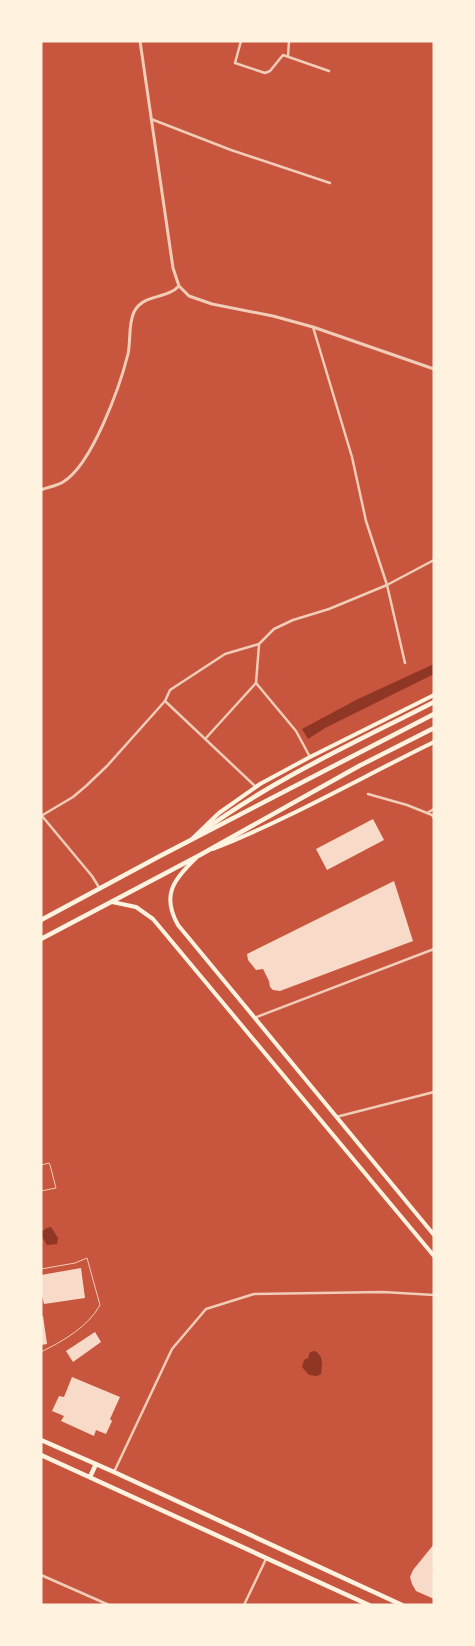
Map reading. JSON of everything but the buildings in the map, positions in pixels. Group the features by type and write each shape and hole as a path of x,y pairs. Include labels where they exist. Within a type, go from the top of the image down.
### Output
{"main road":[{"path":"189,841 219,813 256,787 310,757 434,695"},
{"path":"189,841 229,812 281,781 434,702"},
{"path":"41,920 434,714"},
{"path":"41,939 200,855 294,801 434,728"},
{"path":"434,742 278,822 200,855 180,874 172,886 171,910 178,925 434,1235"},
{"path":"112,902 136,907 153,919 434,1256"},
{"path":"41,1440 402,1605"},
{"path":"41,1455 369,1605"},
{"path":"90,1476 96,1464"}],"street":[{"path":"140,41 173,268 179,286 189,296 206,302 273,316 313,327 434,369"},
{"path":"241,41 236,63 265,73 270,71 283,55 329,71"},
{"path":"288,56 289,41"},
{"path":"151,119 231,150 330,183"},
{"path":"41,490 64,482 80,465 100,435 128,352 131,324 135,310 144,301 173,291 179,286"},
{"path":"313,327 352,457 366,521 388,586 405,662"},
{"path":"100,889 92,876 42,816 73,797 107,766 165,701 170,690 225,654 259,644 274,628 293,620 329,609 388,586 434,560"},
{"path":"206,738 256,683 259,644"},
{"path":"256,683 296,730 310,757"},
{"path":"165,701 256,787"},
{"path":"368,794 407,805 432,815 434,818"},
{"path":"427,813 434,809"},
{"path":"254,1018 434,949"},
{"path":"336,1117 434,1092"},
{"path":"114,1472 172,1349 206,1310 254,1294 383,1292 434,1296"},
{"path":"244,1605 266,1558"},
{"path":"41,1576 109,1605"}],"lane":[{"path":"41,1165 50,1164 56,1188 41,1191"},
{"path":"41,1269 75,1264 87,1258 100,1305 93,1318 57,1344 41,1352"}],"shaded area":[{"path":"434,664 434,674 325,728 308,739 302,729 358,699"},
{"path":"51,1227 58,1238 57,1244 47,1245 41,1232"},
{"path":"315,1351 320,1355 322,1361 321,1374 317,1376 309,1375 302,1367 304,1360 308,1358 310,1352"}]}
